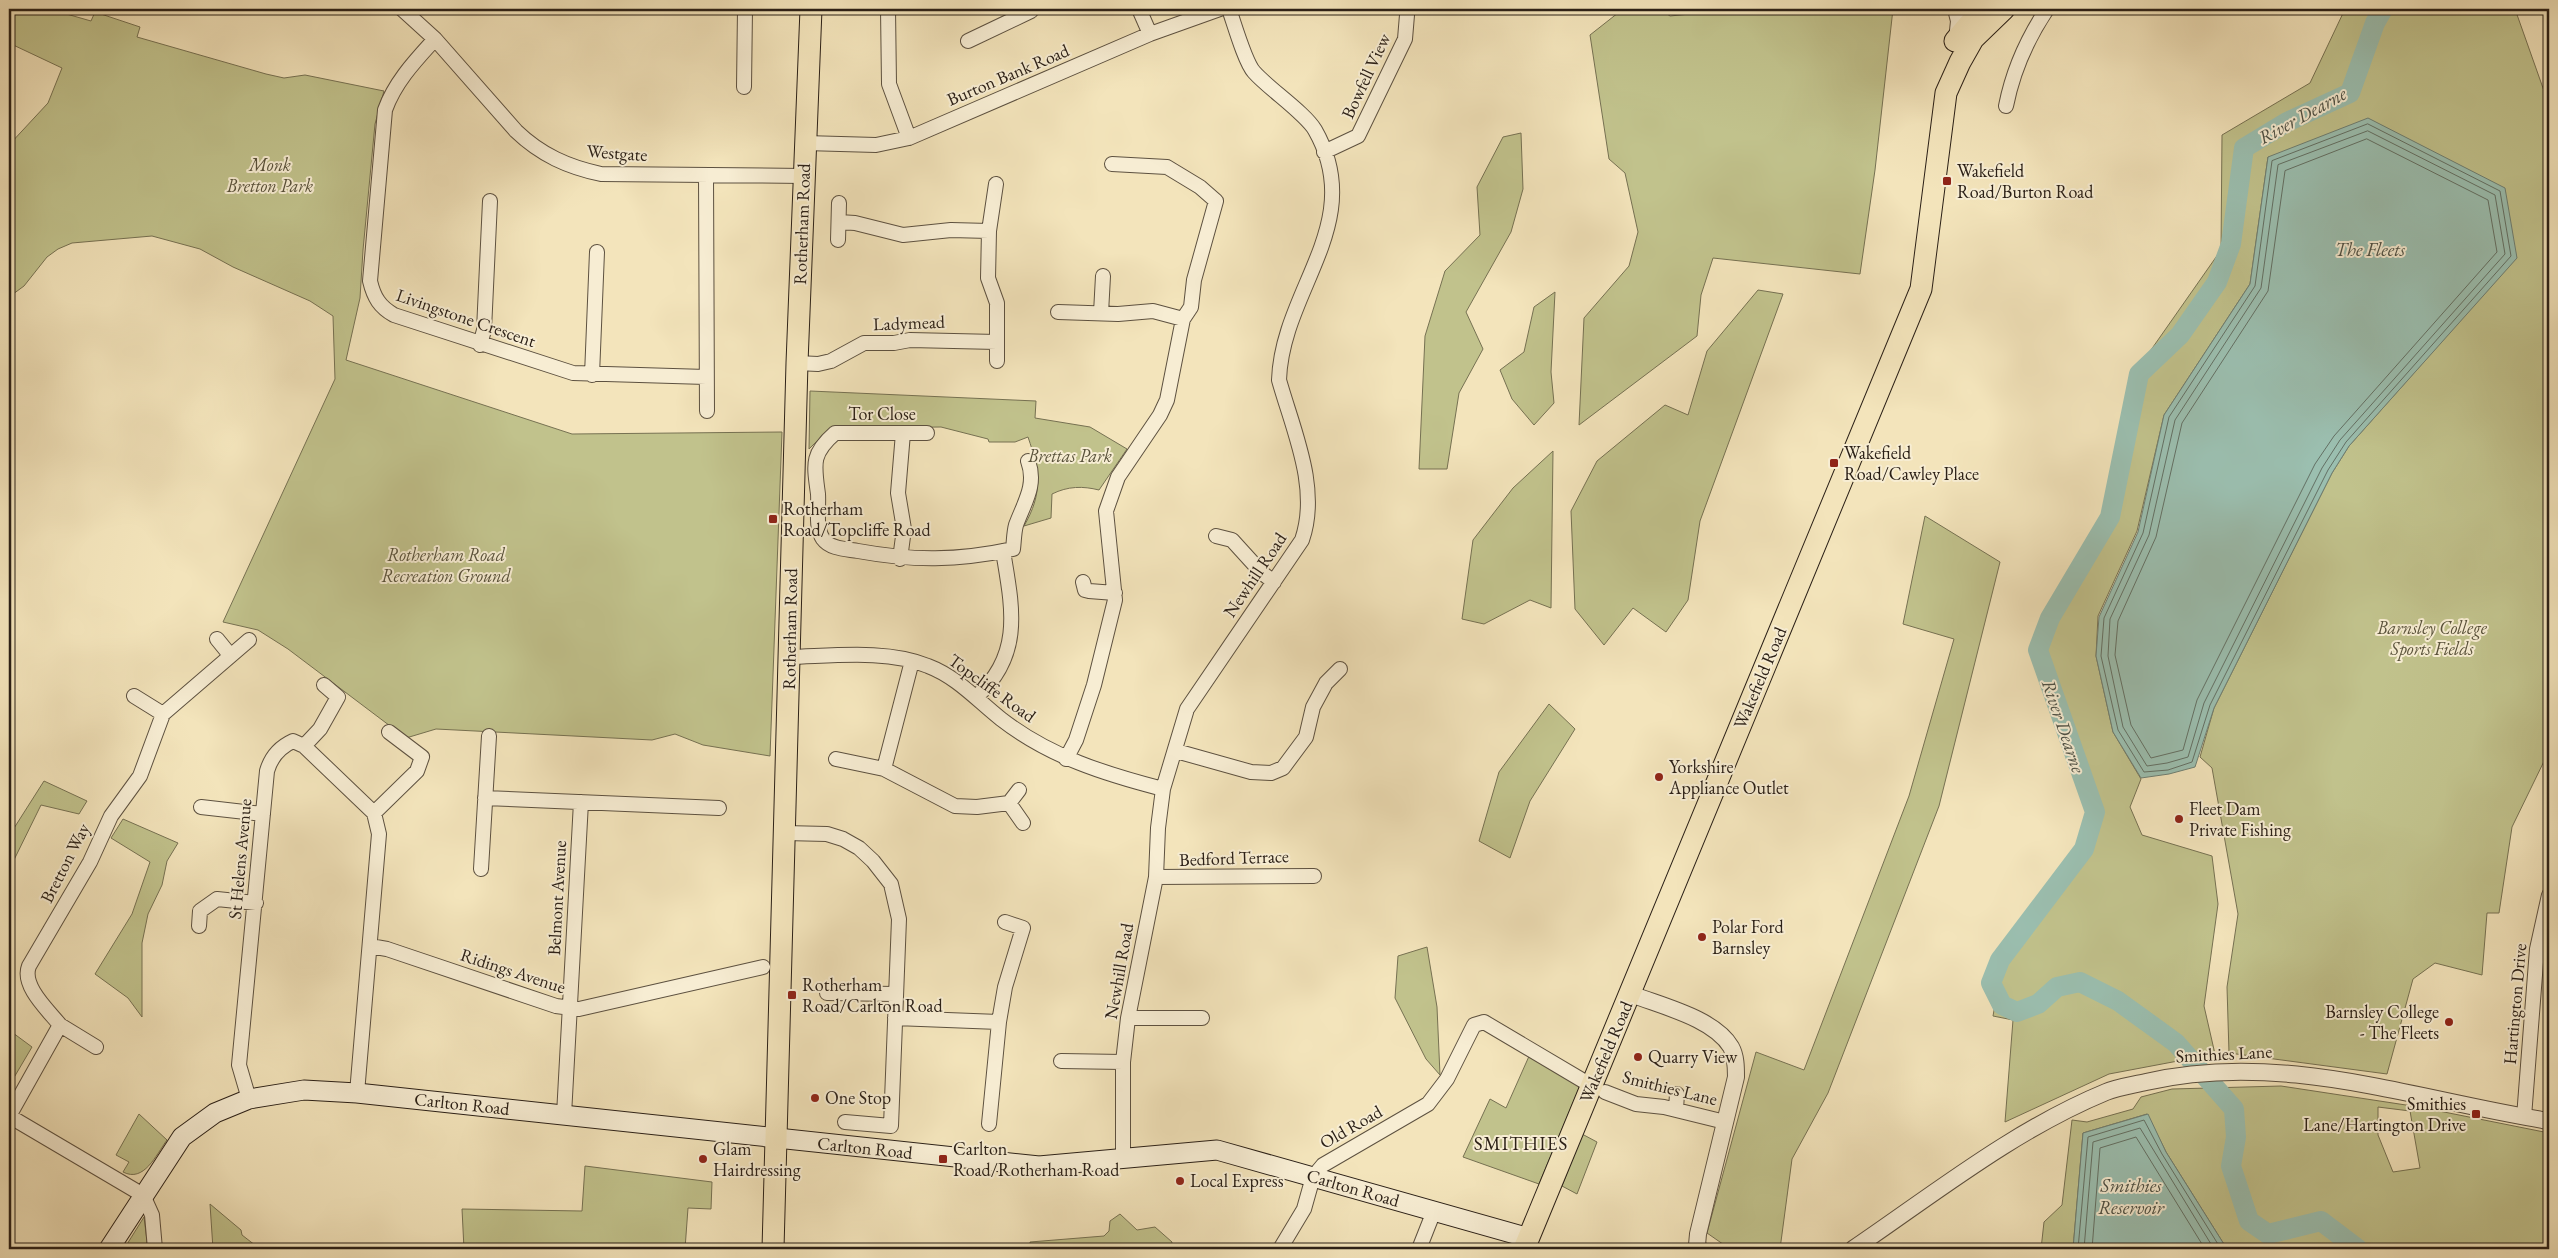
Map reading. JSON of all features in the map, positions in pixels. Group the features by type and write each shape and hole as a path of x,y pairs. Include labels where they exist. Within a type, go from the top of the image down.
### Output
{"main road":[{"name":"Rotherham Road","path":"773,1249 777,1139 779,964 785,833 797,363 811,9"},
{"path":"1946,93 1942,85 1943,73 1956,40 1982,9"},
{"path":"1946,93 1973,39 2004,9"},
{"name":"Wakefield Road","path":"1527,1243 1599,1089 1631,994 1921,289 1946,93"},
{"name":"Carlton Road","path":"110,1249 182,1137 214,1113 249,1100 304,1090 358,1093 1039,1166 1217,1150 1434,1211 1527,1243"}],"street":[{"path":"744,87 745,9"},
{"path":"888,9 889,84 909,138"},
{"path":"968,41 1031,11 1030,9"},
{"path":"1139,9 1150,34"},
{"name":"Burton Bank Road","path":"806,144 876,145 909,138 1150,34 1220,9"},
{"name":"Newhill Road","path":"1123,1158 1123,1062 1128,1018 1156,877 1158,828 1164,789 1187,709 1302,540 1307,521 1306,477 1279,380 1292,317 1329,228 1333,197 1330,170 1314,128 1252,71 1229,9"},
{"path":"1955,9 1958,21 1956,40"},
{"path":"2006,106 2012,76 2032,32 2047,9"},
{"name":"Westgate","path":"411,12 529,144 558,161 579,170 602,174 804,176"},
{"name":"Bowfell View","path":"1324,152 1358,136 1405,38 1403,21"},
{"name":"Livingstone Crescent","path":"435,39 407,70 385,110 370,281 373,295 382,308 394,316 480,345 573,373 706,377"},
{"path":"1066,759 1076,740 1094,686 1115,593 1106,511 1118,477 1160,415 1167,400 1183,320 1191,307 1194,280 1216,201 1200,187 1166,167 1112,164"},
{"path":"706,175 707,411"},
{"path":"996,184 989,231 988,278 997,303 998,342 996,360"},
{"path":"480,345 484,330 490,201"},
{"path":"838,240 839,203"},
{"path":"490,217 504,217"},
{"path":"839,222 903,235 951,230 989,231"},
{"path":"592,375 597,252"},
{"path":"1100,313 1103,276"},
{"path":"1058,312 1153,311 1183,320"},
{"name":"Ladymead","path":"797,363 818,364 831,361 864,343 894,343 910,340 998,342"},
{"name":"Tor Close","path":"927,433 835,433 821,445 815,460 820,532 824,541 834,547 900,559 930,560 1003,551"},
{"path":"900,559 904,529 898,493 903,433"},
{"path":"976,697 1000,671 1009,647 1012,628 1012,602 1003,551 1013,548 1016,526 1028,498 1032,480 1028,461"},
{"path":"1216,536 1232,540 1262,573 1274,582"},
{"path":"1083,582 1085,590 1115,593"},
{"path":"217,638 230,655"},
{"name":"Bretton Way","path":"96,1047 60,1025 30,985 27,972 90,862 111,816 140,776 163,714 249,640"},
{"name":"Topcliffe Road","path":"789,657 866,655 912,661 950,677 1001,719 1066,759 1104,774 1164,789"},
{"path":"884,769 912,661"},
{"path":"1176,751 1251,772 1271,773 1283,768 1306,736 1313,707 1326,683 1340,670"},
{"path":"324,685 338,697 320,729 304,746 374,813 379,834 358,1093"},
{"path":"134,696 163,714"},
{"path":"374,813 417,771 422,757 389,732"},
{"path":"481,869 489,736"},
{"name":"St Helens Avenue","path":"249,1100 239,1066 256,903 267,770 270,760 284,745 293,741 304,746"},
{"path":"836,759 884,769 955,806 978,807 1009,803 1019,790"},
{"path":"485,798 719,808"},
{"name":"Belmont Avenue","path":"564,1115 580,802"},
{"path":"1009,803 1023,824"},
{"path":"201,806 263,814"},
{"path":"785,833 827,834 844,839 859,848 884,872 891,884 898,919 891,1126 845,1122"},
{"name":"Bedford Terrace","path":"1156,877 1314,876"},
{"name":"Hartington Drive","path":"2524,1117 2537,949 2549,895"},
{"path":"199,926 200,910 217,899 256,903"},
{"path":"989,1124 999,1022 1005,987 1024,928 1005,922"},
{"name":"Ridings Avenue","path":"370,946 387,949 556,1006 570,1009 579,1009 764,967"},
{"path":"827,993 895,994"},
{"name":"Smithies Lane","path":"1631,994 1700,1021 1724,1038 1732,1048 1736,1077 1698,1234 1697,1245 1700,1249"},
{"path":"895,1018 999,1022"},
{"path":"1128,1018 1202,1018"},
{"name":"Old Road","path":"1280,1249 1304,1209 1313,1177 1332,1158 1428,1104 1447,1079 1474,1025 1484,1022 1599,1089"},
{"path":"60,1025 9,1116 143,1195 152,1215 155,1249"},
{"path":"1061,1060 1123,1062"},
{"name":"Smithies Lane","path":"1852,1249 2024,1134 2107,1091 2179,1074 2224,1071 2279,1072 2318,1076 2549,1121"},
{"name":"Smithies Lane","path":"1599,1089 1636,1104 1676,1109 1725,1122"},
{"path":"1676,1109 1677,1094"},
{"path":"1419,1249 1434,1211"}],"green space":[{"name":"Rotherham Road Recreation Ground","path":"16,9 49,9 91,21 95,12 140,27 137,37 266,74 284,78 305,75 384,91 375,124 360,298 346,360 572,434 782,432 770,756 703,745 675,734 652,740 436,729 406,738 288,649 258,630 223,622 335,379 333,316 310,301 233,267 200,249 152,236 72,243 58,249 47,257 24,286 9,297 9,145 48,103 62,68 9,43 9,21"},
{"path":"1623,9 1660,9 1670,16 1739,9 1893,9 1875,170 1860,274 1713,258 1701,295 1697,336 1579,425 1584,318 1629,266 1638,232 1625,173 1609,159 1590,35"},
{"name":"Barnsley College Sports Fields","path":"2345,9 2515,9 2549,105 2549,751 2512,827 2499,913 2487,913 2482,975 2435,963 2413,979 2387,1074 2229,1053 2227,987 2238,914 2212,768 2200,757 2214,708 2332,473 2349,446 2517,257 2268,157 2250,284 2164,415 2137,531 2098,616 2096,656 2113,732 2141,779 2130,807 2142,835 2212,856 2218,904 2204,1006 2215,1054 2109,1074 2005,1122 2013,1020 1993,1016 2001,971 2101,815 2038,650 2050,618 2110,517 2132,377 2221,250 2222,135 2310,83"},
{"path":"1521,133 1523,189 1511,232 1466,312 1483,349 1459,393 1447,469 1419,469 1425,336 1445,271 1480,235 1477,187 1503,137"},
{"path":"1758,290 1783,294 1700,521 1688,600 1666,632 1633,608 1604,645 1575,609 1571,511 1597,461 1665,405 1688,415 1707,351"},
{"path":"1555,292 1551,372 1554,403 1534,425 1512,399 1500,370 1524,352 1534,307"},
{"name":"Brettas Park","path":"810,391 1036,401 1035,418 1090,427 1127,449 1099,490 1087,488 1064,489 1052,494 1051,518 1024,526 1034,503 1038,482 1035,461 1028,437 1015,442 989,442 988,439 941,427 845,428 825,433 809,449"},
{"path":"1553,451 1551,608 1530,600 1484,624 1462,619 1473,540 1513,488"},
{"path":"1925,516 2000,562 1939,806 1828,1093 1792,1159 1780,1249 1730,1249 1707,1233 1756,1052 1804,1070 1909,796 1954,639 1903,624"},
{"path":"1549,704 1575,729 1530,801 1510,858 1479,841 1499,772"},
{"path":"44,781 87,801 79,814 41,805 9,870 9,836"},
{"path":"123,819 178,843 167,861 162,885 148,914 142,943 142,1017 128,998 95,974 132,914 150,862 111,838"},
{"path":"1427,947 1437,1007 1440,1075 1426,1059 1395,998 1398,956"},
{"path":"9,1030 32,1047 9,1086"},
{"path":"1530,1054 1580,1086 1539,1184 1463,1157 1490,1099 1506,1108"},
{"path":"2281,1086 2419,1107 2549,1133 2549,1249 2227,1249 2166,1152 2147,1114 2083,1133 2073,1249 2041,1249 2044,1222 2062,1205 2072,1120 2087,1122 2133,1109 2141,1097 2172,1089","holes":["2378,1107 2410,1111 2420,1168 2393,1172 2378,1135"]},
{"path":"139,1114 167,1140 149,1166 137,1174 130,1174 123,1172 129,1162 116,1155"},
{"path":"1582,1134 1597,1142 1577,1194 1562,1186"},
{"path":"585,1166 712,1182 711,1209 688,1208 685,1249 464,1249 462,1209 582,1211"},
{"path":"210,1204 241,1230 242,1235 260,1249 213,1249"},
{"path":"1120,1214 1137,1230 1155,1227 1172,1242 1171,1249 1033,1249 1030,1246 1030,1242 1104,1236 1109,1231 1110,1221"},
{"path":"144,1217 148,1249 124,1249"}],"water":[{"name":"The Fleets","path":"2368,118 2505,188 2517,258 2349,446 2332,473 2214,708 2195,767 2169,774 2141,778 2113,732 2096,656 2099,617 2138,532 2164,415 2250,284 2268,157"},
{"name":"Smithies Reservoir","path":"2148,1114 2166,1152 2227,1249 2073,1249 2083,1133"}],"waterway":[{"name":"River Dearne","path":"2358,1249 2321,1221 2268,1234 2249,1221 2231,1166 2236,1137 2234,1109 2176,1043 2118,1001 2080,982 2057,987 2038,1004 2017,1012 2002,1005 1991,983 2000,960 2084,849 2095,812 2038,650 2050,618 2110,517 2139,374 2180,335 2217,282 2231,244 2244,148 2287,122 2350,93 2375,23 2383,9"}],"place":[{"name":"Wakefield Road/Burton Road","path":"1947,181"},
{"name":"Wakefield Road/Cawley Place","path":"1834,463"},
{"name":"Rotherham Road/Topcliffe Road","path":"773,519"},
{"name":"Yorkshire Appliance Outlet","path":"1659,777"},
{"name":"Fleet Dam Private Fishing","path":"2179,819"},
{"name":"Polar Ford Barnsley","path":"1702,937"},
{"name":"Rotherham Road/Carlton Road","path":"792,995"},
{"name":"Barnsley College - The Fleets","path":"2449,1022"},
{"name":"Quarry View","path":"1638,1057"},
{"name":"One Stop","path":"815,1098"},
{"name":"Smithies Lane/Hartington Drive","path":"2476,1114"},
{"name":"Glam Hairdressing","path":"703,1159"},
{"name":"Carlton Road/Rotherham Road","path":"943,1159"},
{"name":"Local Express","path":"1180,1181"}],"district":[{"name":"SMITHIES","path":"1521,1143"}],"park label":[{"name":"Monk Bretton Park","path":"270,175"}]}
